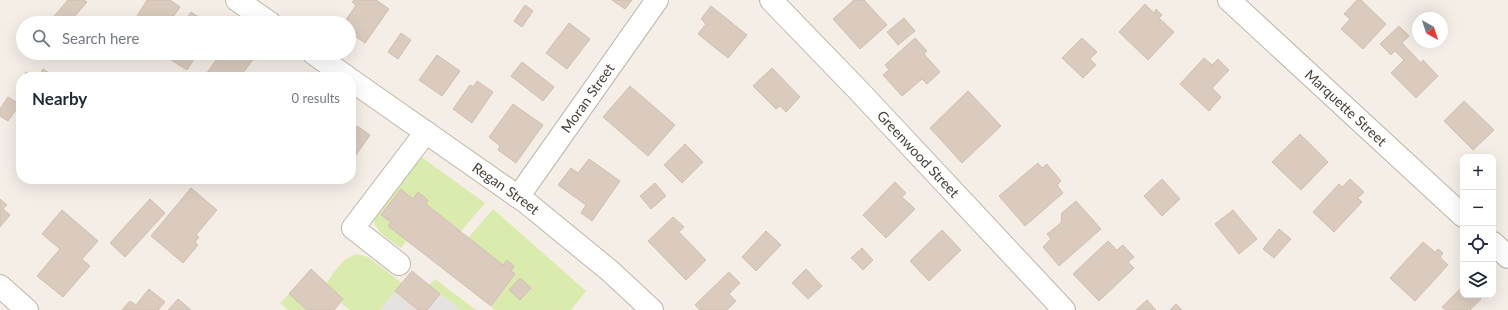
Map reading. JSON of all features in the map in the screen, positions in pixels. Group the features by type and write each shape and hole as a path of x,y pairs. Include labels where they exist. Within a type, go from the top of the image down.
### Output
{"street":[{"path":"237,0 260,16"},
{"name":"Moran Street","path":"518,197 657,0"},
{"name":"Greenwood Street","path":"771,0 869,101 1064,310"},
{"name":"Marquette Street","path":"1230,0 1460,213"},
{"path":"323,60 340,72"},
{"name":"Regan Street","path":"356,83 518,197 610,271 652,310"},
{"path":"399,264 353,228 426,132"},
{"path":"1496,246 1508,257"},
{"path":"0,286 27,310"}],"green space":[{"path":"420,156 485,203 461,231 426,204 428,200 418,192 413,199 401,190 382,215 391,222 388,226 407,240 401,248 380,232 373,219"},
{"path":"493,209 586,291 571,310 495,310 491,306 515,275 511,271 514,266 507,261 503,265 468,238"},
{"path":"357,254 368,257 402,283 380,310 350,310 341,303 343,299 326,284 343,262"},
{"path":"435,279 476,310 461,310 429,285"},
{"path":"289,294 307,310 288,310 280,303"}],"shaded area":[{"path":"395,291 418,310 380,310"},
{"path":"440,294 461,310 427,310"}],"building":[{"path":"68,0 84,0 87,2 75,16 54,16"},
{"path":"147,0 170,0 180,7 174,16 137,16"},
{"path":"354,0 376,0 389,9 365,43 356,37 356,16 349,16 356,5 352,2"},
{"path":"612,0 632,0 625,9"},
{"path":"854,0 864,0 887,25 860,49 833,19"},
{"path":"1357,0 1361,0 1386,24 1363,49 1341,29 1350,19 1344,14"},
{"path":"1145,4 1154,13 1156,9 1162,15 1159,18 1174,32 1148,60 1119,32"},
{"path":"525,5 533,11 522,27 514,21"},
{"path":"711,6 747,35 728,58 698,34 706,24 701,19"},
{"path":"191,12 197,16 188,16"},
{"path":"904,18 915,31 898,45 887,32"},
{"path":"569,23 590,39 567,69 546,53"},
{"path":"1399,26 1409,36 1402,43 1421,63 1423,60 1438,76 1416,98 1391,73 1404,60 1395,51 1391,55 1380,44"},
{"path":"401,33 411,40 398,59 388,52"},
{"path":"915,38 927,51 924,54 940,72 927,84 922,79 902,96 883,75 889,70 885,65"},
{"path":"1082,38 1097,52 1090,59 1096,65 1083,78 1062,58"},
{"path":"437,55 460,71 442,96 419,80"},
{"path":"1204,58 1212,65 1218,59 1229,70 1212,88 1221,97 1209,111 1180,84"},
{"path":"171,60 193,60 187,70"},
{"path":"216,60 253,60 244,72 208,72"},
{"path":"522,62 554,87 543,101 511,76"},
{"path":"772,68 800,97 786,112 780,106 776,109 753,86"},
{"path":"477,81 493,92 472,123 453,109 470,85 473,87"},
{"path":"630,86 675,125 648,156 603,117"},
{"path":"968,91 1001,126 962,163 930,128"},
{"path":"8,97 16,102 16,109 8,121 0,116 0,109"},
{"path":"1464,101 1494,130 1473,150 1444,121"},
{"path":"513,104 543,125 516,163 498,150 500,146 489,137"},
{"path":"357,126 370,135 356,155"},
{"path":"1300,134 1328,162 1301,190 1272,162"},
{"path":"685,144 703,162 682,183 664,165"},
{"path":"589,159 620,181 592,221 581,213 586,205 558,185 571,168 578,173"},
{"path":"1038,163 1042,168 1047,164 1061,181 1057,185 1063,193 1025,226 999,196"},
{"path":"1162,179 1180,199 1162,216 1144,196"},
{"path":"1350,179 1364,192 1358,198 1362,202 1334,232 1313,212 1339,184 1342,187"},
{"path":"895,182 906,193 902,197 915,209 886,238 863,215"},
{"path":"655,183 666,196 651,209 640,196"},
{"path":"191,188 217,210 196,235 199,237 195,242 198,245 183,263 151,236"},
{"path":"401,189 413,199 418,192 428,200 426,204 503,265 507,260 514,266 511,271 515,274 491,306 388,226 391,222 381,215"},
{"path":"0,199 7,205 3,209 10,215 0,227"},
{"path":"150,199 165,213 125,257 110,243"},
{"path":"1076,201 1101,229 1059,266 1043,247 1051,239 1047,234 1061,223 1062,213"},
{"path":"62,210 98,241 82,259 90,266 63,297 37,276 60,249 42,234"},
{"path":"1233,210 1257,239 1239,254 1215,224"},
{"path":"673,217 684,227 679,232 706,260 686,280 648,241"},
{"path":"1279,229 1291,239 1274,258 1263,249"},
{"path":"942,230 961,250 929,281 910,261"},
{"path":"766,231 781,245 756,271 742,257"},
{"path":"1108,241 1117,250 1123,245 1134,257 1128,262 1134,268 1099,301 1073,274"},
{"path":"1423,242 1435,252 1438,249 1443,253 1440,257 1448,265 1415,301 1390,278"},
{"path":"862,248 873,260 863,270 851,258"},
{"path":"311,269 343,299 334,310 307,310 289,294"},
{"path":"806,269 822,286 808,299 792,283"},
{"path":"412,271 440,294 427,310 418,310 395,291"},
{"path":"729,272 740,283 729,294 736,301 727,310 700,310 695,305"},
{"path":"520,278 531,288 520,300 509,290"},
{"path":"149,289 165,302 158,310 122,310 130,301 136,305"},
{"path":"1460,289 1460,298 1481,299 1470,310 1446,310 1442,307"},
{"path":"178,299 191,310 168,310"},
{"path":"1147,300 1156,310 1136,310"},
{"path":"1176,304 1182,310 1170,310"}]}
